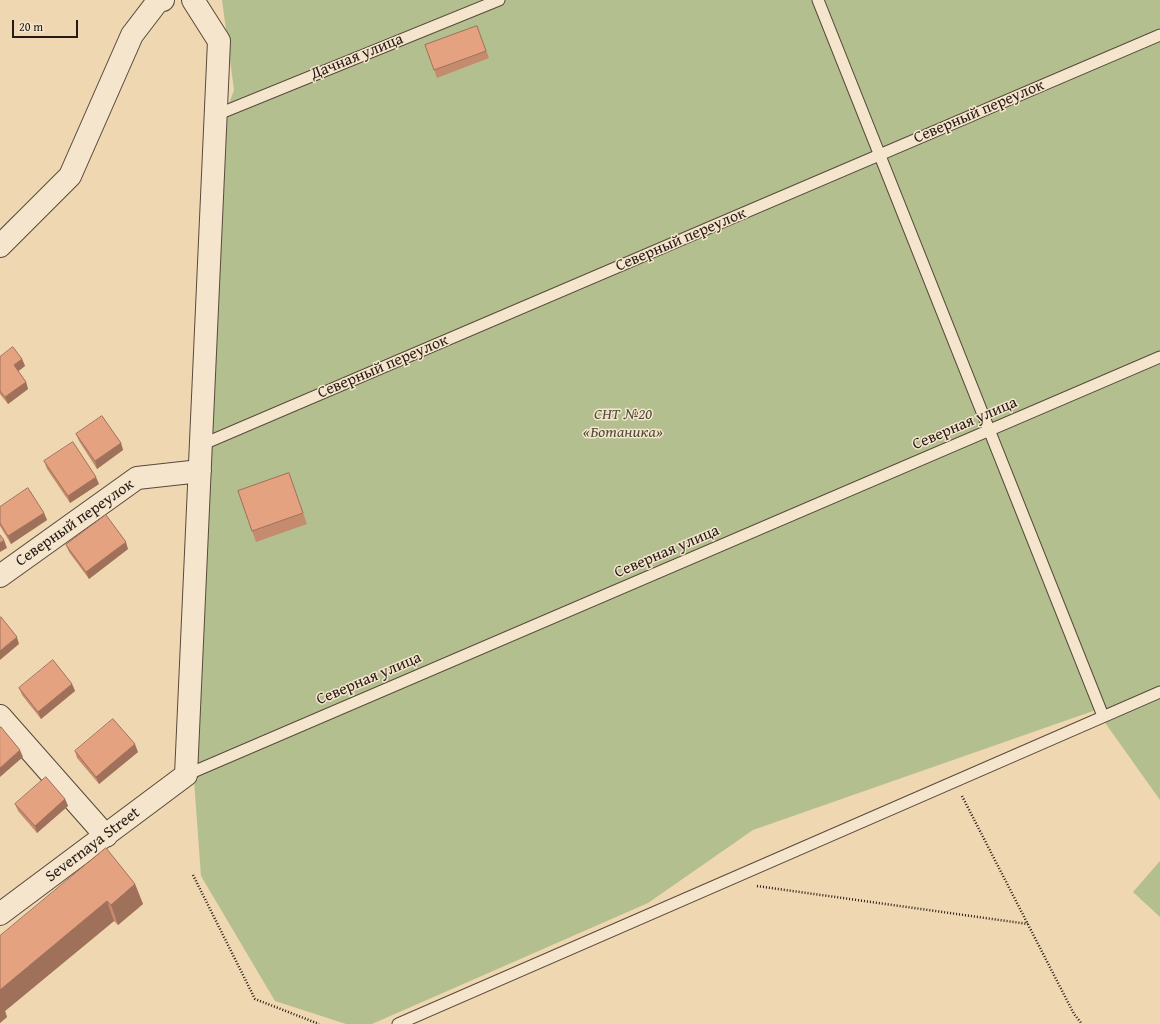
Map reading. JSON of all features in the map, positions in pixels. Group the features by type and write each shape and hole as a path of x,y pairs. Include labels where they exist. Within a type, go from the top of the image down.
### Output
{"street":[{"path":"0,246 70,176 132,35 158,1 163,0"},
{"path":"186,775 219,41 193,0"},
{"name":"Северный переулок","path":"0,576 137,478 200,471"},
{"path":"0,716 106,836"},
{"name":"Severnaya Street","path":"0,914 186,775"}],"lane":[{"name":"Дачная улица","path":"216,114 499,0"},
{"path":"818,0 1103,716"},
{"name":"Северный переулок","path":"201,445 1160,35"},
{"name":"Северная улица","path":"186,775 1160,357"},
{"path":"398,1024 1160,692"}],"path":[{"path":"954,781 1074,1014 1082,1024"},
{"path":"193,875 255,999 319,1024"},
{"path":"724,882 1028,924"}],"green space":[{"name":"СНТ №20 «Ботаника»","path":"222,0 1160,0 1160,800 1096,710 753,830 648,903 372,1024 346,1024 275,1001 201,876 192,753 204,172 234,90"},
{"path":"1160,861 1160,917 1133,892"}],"building":[{"path":"477,26 486,51 434,70 425,45"},
{"path":"13,347 22,359 14,365 26,382 5,397 0,391 0,357"},
{"path":"102,416 121,443 95,461 76,434"},
{"path":"73,442 96,477 68,496 44,461"},
{"path":"289,473 303,513 252,531 238,491"},
{"path":"28,488 44,513 8,536 0,523 0,507"},
{"path":"106,515 126,542 86,572 66,545"},
{"path":"0,535 4,540 0,543"},
{"path":"1,617 17,637 0,651 0,618"},
{"path":"53,660 72,684 38,712 19,688"},
{"path":"113,719 135,744 96,777 75,751"},
{"path":"0,727 20,750 0,768"},
{"path":"46,777 65,799 35,826 15,804"},
{"path":"106,848 135,884 111,905 107,901 0,990 0,936"}]}
